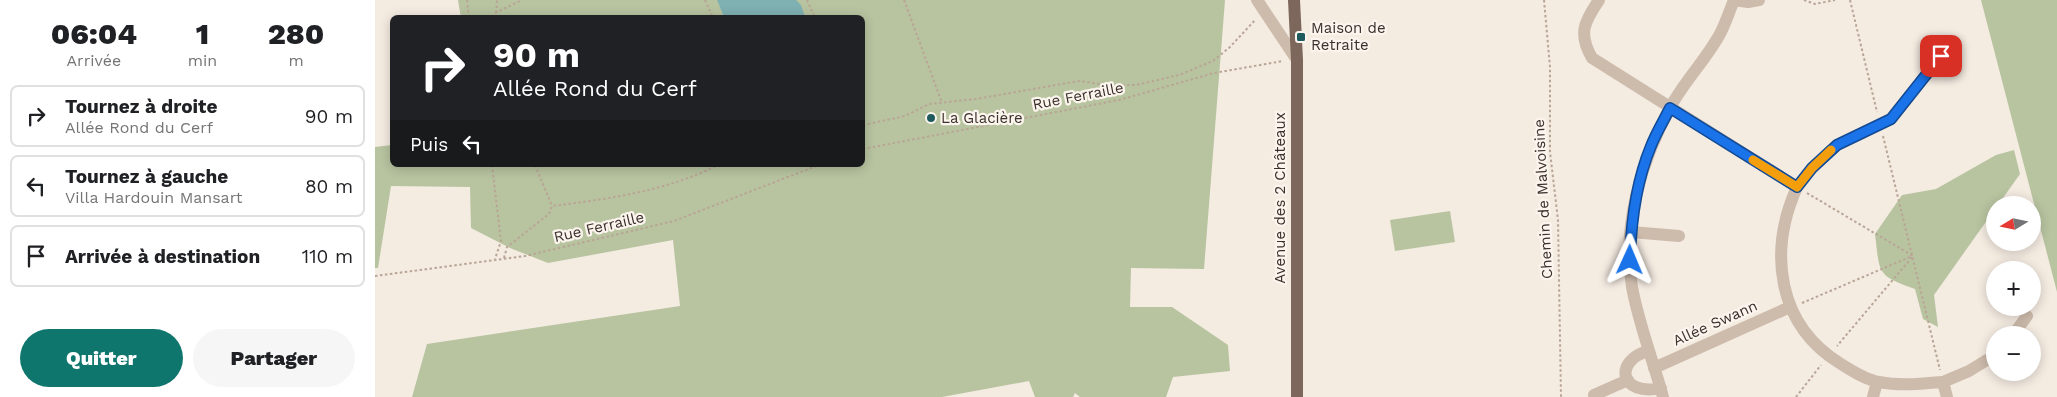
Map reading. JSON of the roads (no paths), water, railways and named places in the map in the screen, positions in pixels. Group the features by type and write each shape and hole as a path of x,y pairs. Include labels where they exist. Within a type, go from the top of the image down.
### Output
{"main road":[{"name":"Avenue des 2 Châteaux","path":"1294,0 1297,60 1297,397"}],"street":[{"path":"1257,0 1297,60"},
{"path":"1599,0 1585,24 1583,37 1585,46 1592,58 1797,187"},
{"path":"1648,351 1633,357 1626,369 1627,380 1636,390 1662,393 1648,351 1632,286 1631,232 1643,168 1651,145 1670,108 1721,32 1734,0 1748,2 1759,0"},
{"path":"1941,56 1891,119 1881,126 1859,133 1837,145 1812,168 1797,187 1783,225 1781,244 1783,287 1790,308 1828,356 1877,382 1910,385 1943,382 1969,371 1986,361"},
{"path":"1631,232 1679,236"},
{"name":"Allée Swann","path":"1654,368 1790,308"},
{"path":"2020,326 2027,316"},
{"path":"1594,395 1627,380"},
{"path":"1873,397 1877,382"},
{"path":"1943,382 1947,397"}],"water":[{"path":"717,0 796,0 801,5 804,15 723,15"}],"place":[{"name":"Maison de Retraite","path":"1301,37"},
{"name":"La Glacière","path":"931,118"}]}
